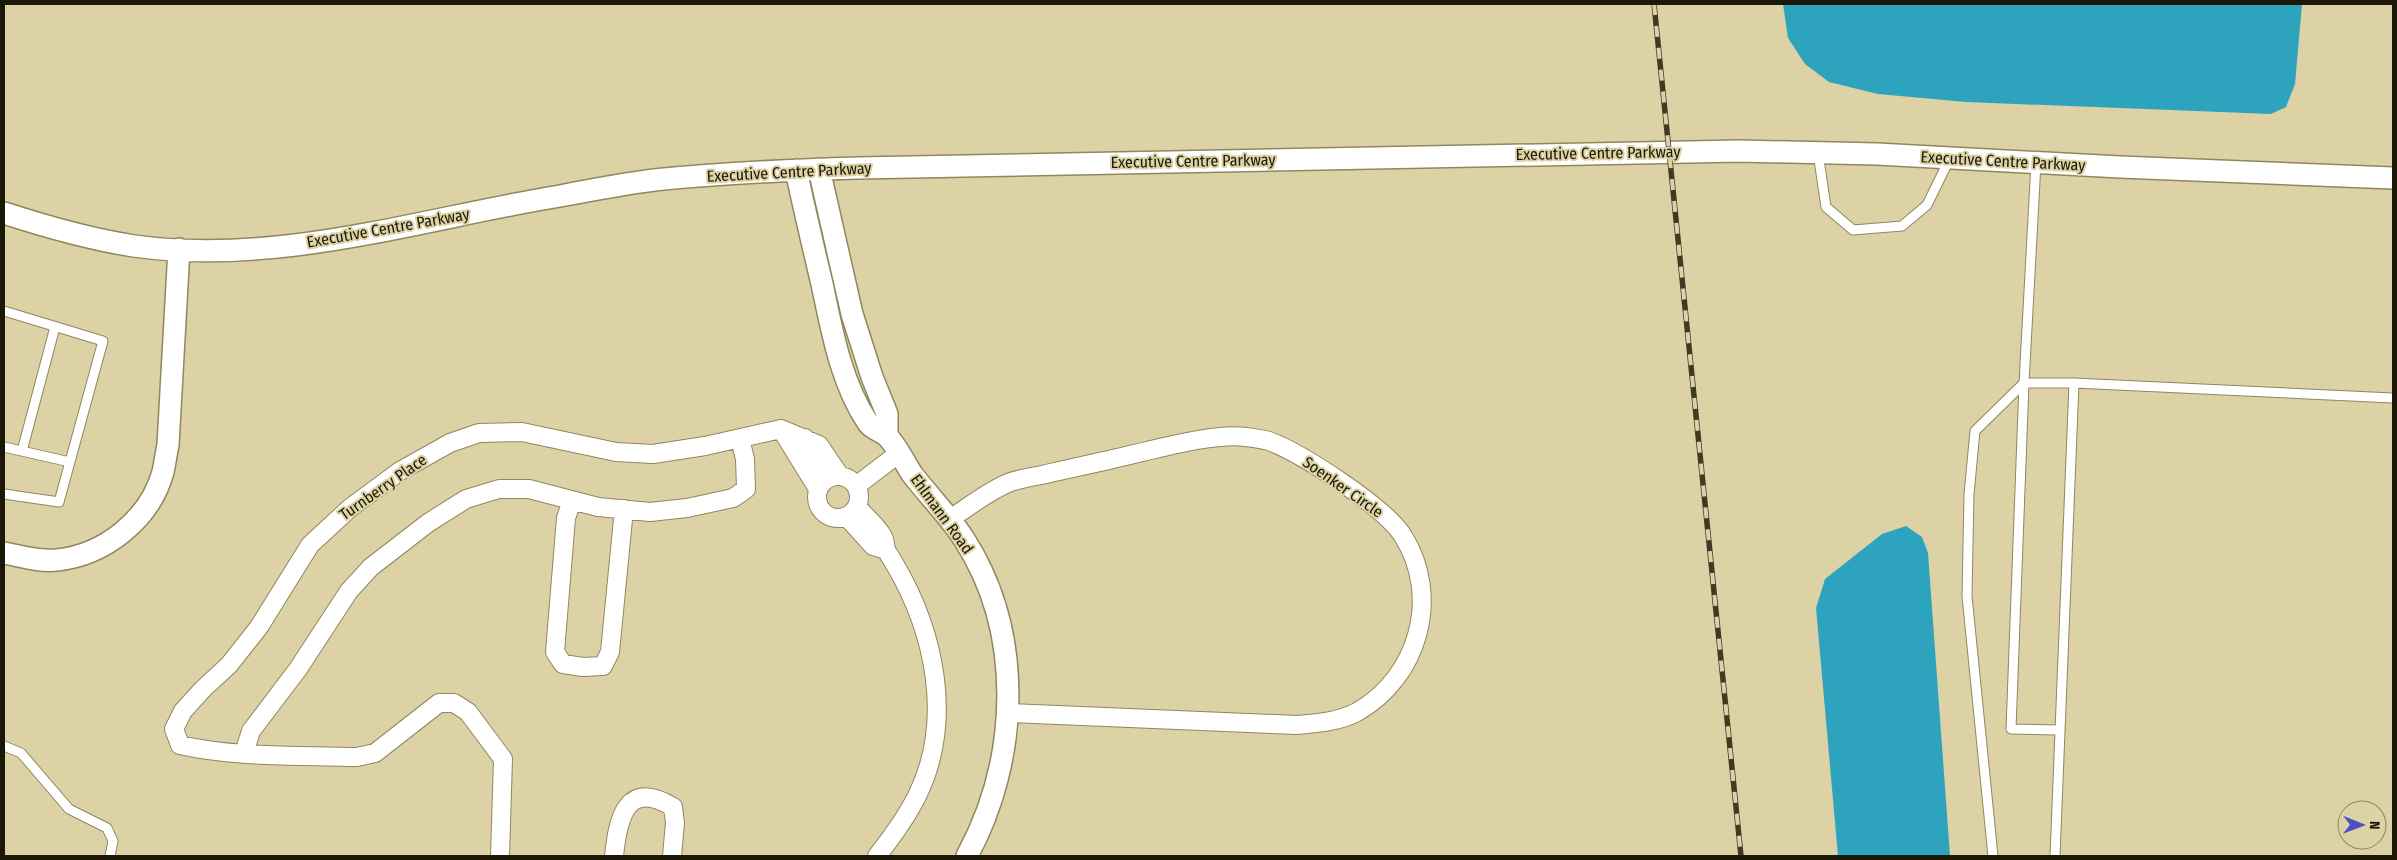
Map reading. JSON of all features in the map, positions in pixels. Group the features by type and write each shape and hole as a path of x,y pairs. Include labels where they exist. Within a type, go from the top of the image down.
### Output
{"street":[{"name":"Executive Centre Parkway","path":"4,213 68,234 135,246 179,249 246,249 350,237 556,196 653,180 819,169 1739,150 2393,178"},
{"name":"Ehlmann Road","path":"819,169 852,314 872,377 887,414 887,436"},
{"name":"Ehlmann Road","path":"796,170 830,320 850,387 869,425 887,436 898,454 964,539 982,572 1004,646 1008,713 1004,754 997,785 981,831 967,856"},
{"path":"4,553 56,560 76,556 95,549 113,540 128,528 154,494 163,473 168,446 179,249"},
{"path":"781,429 819,445 828,481 818,503 826,514 832,517 852,512"},
{"path":"781,429 828,481 852,481 859,493 852,512"},
{"name":"Turnberry Place","path":"500,856 503,759 468,712 454,703 439,703 375,753 358,757 244,753 180,745 174,729 183,712 203,689 229,665 259,627 310,545 350,508 400,472 450,442 479,433 522,432 616,452 653,454 781,429"},
{"name":"Soenker Circle","path":"949,520 980,498 1010,482 1193,442 1243,436 1267,440 1293,452 1372,504 1403,535 1416,562 1422,584 1422,612 1419,633 1410,657 1394,682 1378,698 1347,716 1329,722 1298,725 1008,713"},
{"path":"244,753 252,730 298,670 349,591 378,561 428,523 466,499 499,489 529,490 598,507 650,512 678,509 733,498 746,489 745,459 740,438"},
{"path":"856,486 898,454"},
{"path":"572,501 566,518 555,652 563,664 583,667 603,666 610,652 624,510"},
{"path":"852,512 882,536 886,550 910,589 925,628 934,668 938,712 932,751 918,795 897,831 877,856"},
{"path":"614,856 621,815 630,802 644,797 661,800 673,807 675,823 672,856"}],"lane":[{"path":"1818,152 1826,207 1852,230 1902,226 1926,205 1950,158"},
{"path":"2036,163 2024,383 2011,729 2060,730"},
{"path":"4,311 103,341 59,502 4,494"},
{"path":"22,451 55,327"},
{"path":"1993,856 1967,596 1969,494 1974,431 2024,383 2074,383 2393,398"},
{"path":"2055,856 2074,383"},
{"path":"4,447 70,462"},
{"path":"4,746 20,753 69,809 107,828 113,841 110,856"}],"water":[{"path":"1783,4 2302,4 2295,84 2286,107 2271,114 1966,102 1878,94 1829,82 1805,64 1788,38"},
{"path":"1906,526 1922,537 1928,553 1950,856 1838,856 1816,608 1825,579 1882,534"}],"railway":[{"path":"1654,4 1741,856"}]}
